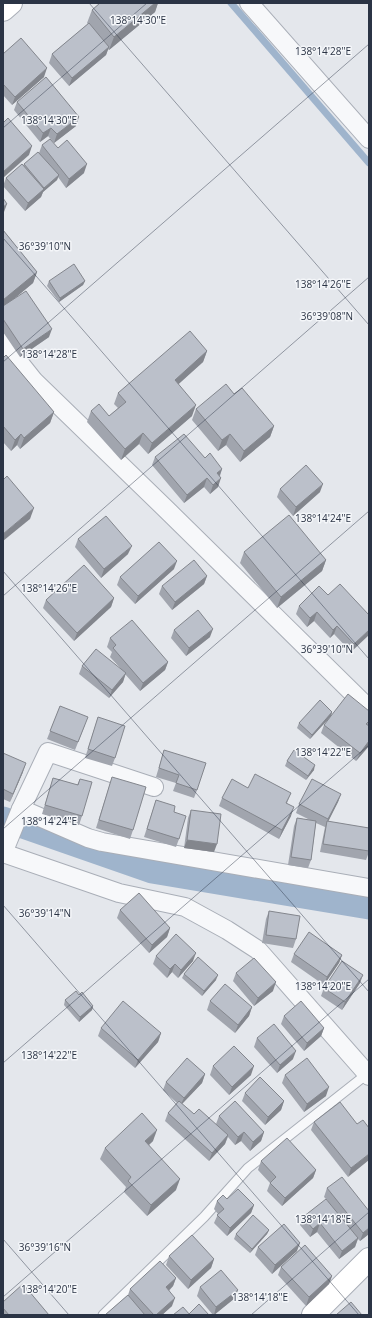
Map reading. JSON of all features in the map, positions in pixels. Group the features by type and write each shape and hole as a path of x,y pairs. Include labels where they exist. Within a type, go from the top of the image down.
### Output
{"street":[{"path":"3,10 11,3"},
{"path":"249,3 369,139"},
{"path":"3,342 34,381 362,702 369,706"},
{"path":"154,787 48,752 5,850 119,893 185,907 227,930 258,950 368,1075"},
{"path":"21,811 88,838 102,842 369,888"},
{"path":"313,1315 369,1259"}],"lane":[{"path":"103,1315 204,1217 248,1168 368,1075"}],"building":[{"path":"100,3 155,3 114,37 92,10"},
{"path":"89,23 109,47 72,78 52,54"},
{"path":"21,38 47,68 15,97 3,84 3,54"},
{"path":"46,77 79,117 57,134 51,128 43,133 17,102"},
{"path":"8,118 32,146 3,172 3,123"},
{"path":"50,139 58,148 67,140 87,164 69,179 42,145"},
{"path":"38,152 59,175 44,188 24,164"},
{"path":"22,164 44,189 28,203 6,178"},
{"path":"3,198 7,204 3,207"},
{"path":"3,230 37,272 3,300"},
{"path":"74,264 85,281 60,298 49,281"},
{"path":"26,291 52,329 23,349 3,319 3,306"},
{"path":"190,331 207,351 175,380 196,405 152,443 143,433 125,449 91,411 99,404 109,416 126,402 118,393"},
{"path":"6,355 54,412 24,438 21,434 15,440 3,426 3,358"},
{"path":"226,384 234,394 242,388 274,426 244,451 230,434 222,440 196,409"},
{"path":"184,434 205,458 210,453 222,469 217,473 221,478 213,485 207,478 187,495 155,457"},
{"path":"306,465 323,484 296,507 280,489"},
{"path":"7,476 34,508 3,534 3,480"},
{"path":"289,515 326,560 281,597 244,552"},
{"path":"106,516 132,546 104,569 78,539"},
{"path":"159,542 177,561 138,596 120,577"},
{"path":"194,560 207,576 175,602 162,586"},
{"path":"84,565 114,598 77,633 46,600"},
{"path":"340,584 369,615 369,630 354,644 337,626 333,630 317,612 310,618 299,606 319,586 328,595"},
{"path":"198,610 213,629 189,648 174,630"},
{"path":"132,620 168,662 143,683 113,648 116,645 110,638"},
{"path":"96,649 126,673 112,690 82,666"},
{"path":"348,694 369,711 369,721 366,724 369,726 369,741 360,753 324,725"},
{"path":"320,700 332,712 312,735 299,723"},
{"path":"60,706 88,717 78,742 50,731"},
{"path":"98,717 125,726 115,758 88,749"},
{"path":"164,750 206,763 197,790 176,783 179,775 159,768"},
{"path":"294,750 315,765 308,776 287,761"},
{"path":"3,753 26,763 13,794 3,789"},
{"path":"255,774 291,793 286,803 294,807 282,830 222,798 232,779 248,788"},
{"path":"112,777 146,787 133,830 99,820"},
{"path":"53,778 78,785 80,779 92,782 82,816 45,805"},
{"path":"312,779 341,794 328,819 299,804"},
{"path":"156,800 175,806 174,812 186,816 179,839 147,829"},
{"path":"191,810 221,814 217,844 187,840"},
{"path":"297,818 316,821 311,860 291,857"},
{"path":"327,821 369,828 369,851 323,844"},
{"path":"139,893 170,928 152,945 120,910"},
{"path":"269,911 300,916 296,939 266,935"},
{"path":"309,932 342,955 327,977 294,954"},
{"path":"176,934 196,953 181,970 175,964 170,969 156,956"},
{"path":"198,957 218,975 204,991 184,974"},
{"path":"254,958 276,982 258,998 236,973"},
{"path":"342,961 363,975 345,1002 324,988"},
{"path":"225,984 252,1007 238,1025 210,1001"},
{"path":"76,991 79,995 82,992 93,1006 80,1017 65,1000"},
{"path":"123,1001 161,1033 138,1060 101,1028"},
{"path":"301,1001 324,1028 307,1043 284,1016"},
{"path":"274,1024 296,1051 280,1065 257,1038"},
{"path":"234,1046 254,1066 232,1087 213,1066"},
{"path":"187,1058 205,1074 184,1098 166,1082"},
{"path":"307,1058 329,1087 307,1104 285,1075"},
{"path":"260,1077 284,1101 268,1117 245,1093"},
{"path":"179,1101 194,1114 199,1109 228,1135 212,1153 168,1113"},
{"path":"235,1101 264,1132 253,1142 244,1132 238,1137 219,1116"},
{"path":"340,1102 357,1124 363,1120 369,1128 369,1154 351,1168 314,1122"},
{"path":"142,1113 157,1130 145,1141 180,1179 151,1205 128,1181 131,1177 105,1148"},
{"path":"287,1138 316,1170 285,1198 270,1183 276,1177 261,1161"},
{"path":"342,1177 369,1211 369,1228 363,1233 327,1188"},
{"path":"238,1189 254,1205 230,1228 217,1215 224,1209 217,1201 223,1195 227,1199"},
{"path":"326,1199 358,1238 342,1251 320,1223 313,1229 303,1217"},
{"path":"253,1215 269,1230 252,1249 236,1234"},
{"path":"284,1224 300,1243 275,1265 258,1247"},
{"path":"192,1235 214,1259 191,1280 169,1256"},
{"path":"305,1245 332,1276 309,1297 281,1267"},
{"path":"160,1261 176,1278 166,1287 175,1298 156,1315 154,1315 130,1289"},
{"path":"221,1270 238,1290 216,1307 200,1287"},
{"path":"23,1284 49,1315 9,1315 3,1308 3,1302"},
{"path":"128,1295 145,1315 105,1315"},
{"path":"351,1302 362,1315 336,1315"},
{"path":"199,1304 209,1315 189,1314"},
{"path":"183,1307 190,1315 173,1315"}],"waterway":[{"path":"231,3 369,163"},
{"path":"3,819 152,871 369,907"}]}
